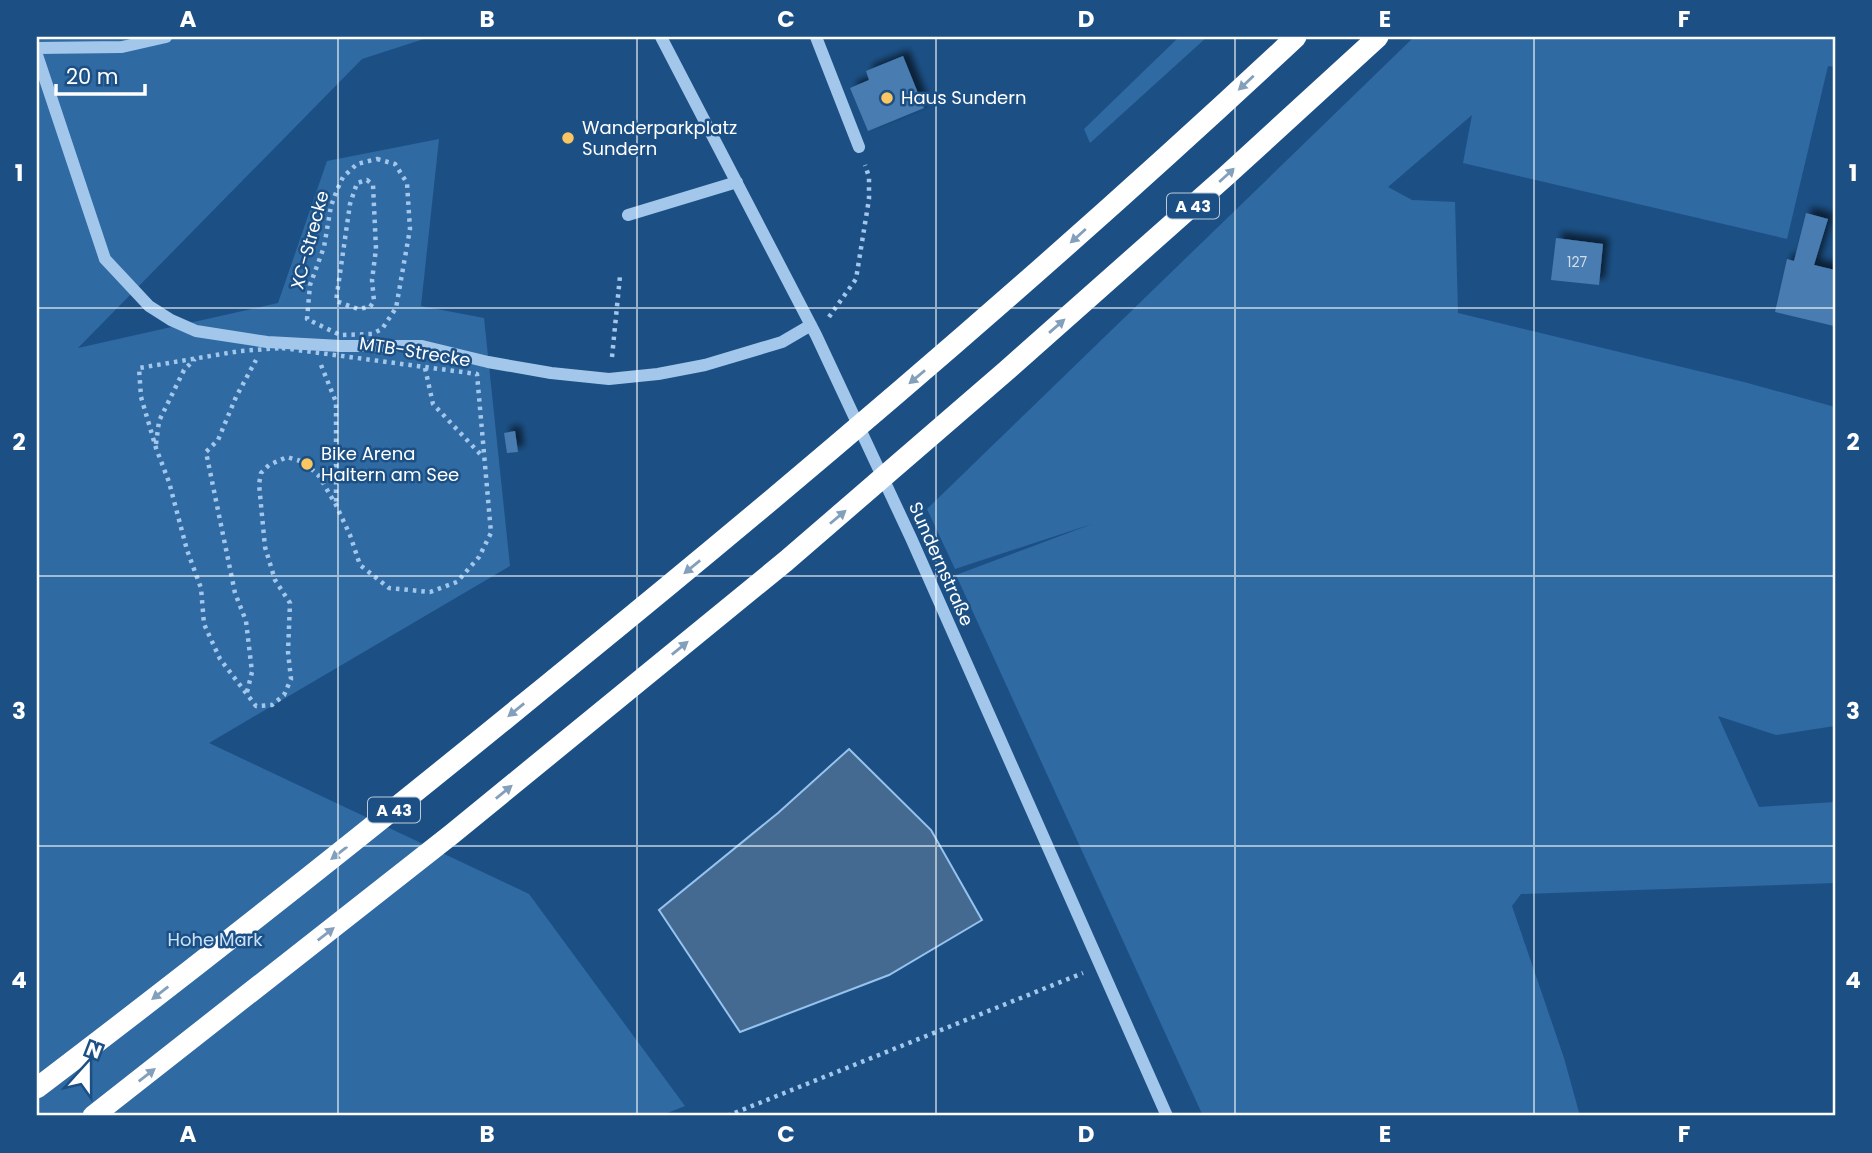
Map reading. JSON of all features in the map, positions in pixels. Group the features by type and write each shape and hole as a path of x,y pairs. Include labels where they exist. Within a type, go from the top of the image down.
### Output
{"highway":[{"name":"A 43","path":"37,1088 411,796 745,523 969,333 1198,129 1296,37"},
{"name":"A 43","path":"93,1116 452,834 786,561 1006,372 1378,37"}],"street":[{"path":"37,48 122,47 166,37"},
{"name":"Sundernstraße","path":"661,37 813,330 905,526 1167,1116"},
{"path":"816,37 859,147"},
{"path":"37,55 105,259 149,306 196,331 267,342 422,346 538,371 609,379 658,374 705,365 813,330"},
{"path":"628,215 737,182"}],"path":[{"path":"813,330 856,279 869,199 869,177 859,147"},
{"name":"XC-Strecke","path":"377,159 395,164 407,183 410,229 396,308 382,329 372,334 340,335 307,319 310,285 324,247 331,206 337,190 343,177 357,164 377,159"},
{"name":"XC-Strecke","path":"367,180 373,186 376,204 376,249 372,280 374,301 370,307 358,310 336,301 350,204 357,183 367,180"},
{"path":"609,379 620,276"},
{"path":"422,346 433,404 483,457"},
{"path":"247,692 252,672 246,621 235,593 206,452 218,440 261,349"},
{"name":"MTB-Strecke","path":"261,349 315,351 477,374 491,533 479,556 457,582 430,592 389,588 360,565 337,505 319,476 304,462 287,457 269,465 261,473 259,484 265,547 275,580 290,603 288,652 292,679 284,695 272,705 257,706 220,659 204,624 201,588 141,397 139,368 261,349"},
{"path":"315,351 335,402 337,505"},
{"path":"156,448 159,421 184,370 196,358"},
{"path":"727,1116 1100,967"}],"green space":[{"name":"Hohe Mark","path":"37,37 430,37 362,59 78,348 278,303 327,161 439,139 421,306 484,318 510,566 209,743 529,894 685,1106 660,1116 37,1116"},
{"path":"1179,37 1207,37 1090,143 1084,129"},
{"path":"1414,37 1835,37 1835,67 1828,66 1787,239 1463,163 1472,115 1388,187 1412,200 1455,202 1458,313 1744,382 1835,407 1835,726 1776,735 1718,716 1759,807 1835,802 1835,883 1521,894 1512,906 1564,1058 1580,1116 1203,1116 956,575 1092,524 955,569 927,509"}],"shaded area":[{"path":"849,749 931,830 982,920 889,975 740,1032 659,910 778,813"}],"building":[{"name":"Haus Sundern","path":"903,56 924,108 868,131 850,88 869,80 866,71"},
{"path":"1806,213 1828,219 1814,265 1835,270 1834,326 1775,312 1787,259 1794,261"},
{"path":"1556,238 1603,244 1599,285 1551,280"},
{"path":"515,431 518,452 507,453 504,433"}],"place":[{"name":"Haus Sundern","path":"887,98"},
{"name":"Wanderparkplatz Sundern","path":"568,138"},
{"name":"Bike Arena Haltern am See","path":"307,464"}]}
